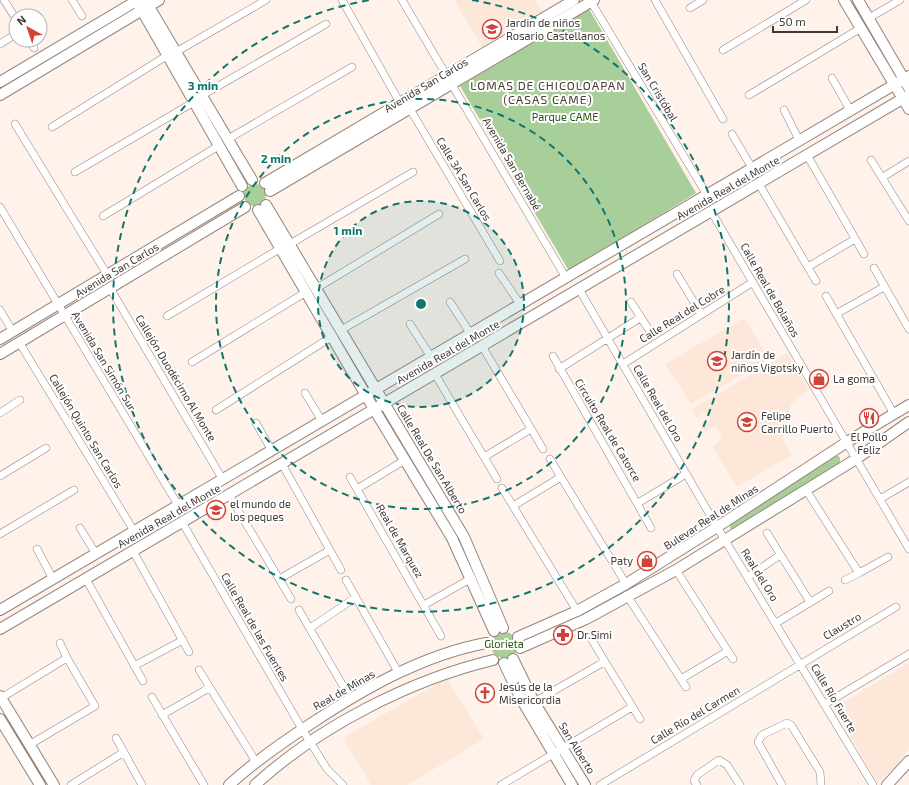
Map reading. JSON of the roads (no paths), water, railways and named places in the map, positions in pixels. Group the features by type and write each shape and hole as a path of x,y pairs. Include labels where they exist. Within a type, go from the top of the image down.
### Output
{"street":[{"path":"72,0 82,16"},
{"path":"0,82 141,3 159,0"},
{"path":"52,127 172,53 266,0"},
{"path":"342,0 400,103"},
{"name":"Avenida San Bernabé","path":"402,0 566,278"},
{"name":"Avenida San Carlos","path":"267,187 410,109 449,80 574,0"},
{"path":"655,0 723,119"},
{"path":"690,8 703,0"},
{"path":"723,50 806,0"},
{"path":"844,0 894,85 906,97 909,109"},
{"path":"858,0 907,81"},
{"path":"869,18 900,0"},
{"name":"Avenida San Carlos","path":"267,187 400,103 449,80 592,1"},
{"name":"San Cristóbal","path":"592,1 707,195"},
{"path":"141,3 224,142 252,180 267,187 269,201 262,207 245,207 240,196 242,186 224,142"},
{"path":"0,95 141,3"},
{"path":"75,172 326,24"},
{"path":"748,95 861,28"},
{"path":"103,216 224,142 352,67"},
{"path":"832,78 850,110"},
{"name":"Avenida Real del Monte","path":"1,606 53,579 223,480 850,110 894,85 907,81"},
{"name":"Avenida Real del Monte","path":"0,629 906,97"},
{"name":"Calle 3A San Carlos","path":"410,109 500,261"},
{"path":"784,110 799,140"},
{"path":"15,124 108,276"},
{"path":"732,134 752,168"},
{"path":"807,155 864,254"},
{"path":"871,160 883,176 909,221"},
{"path":"883,176 909,161"},
{"path":"167,316 413,172"},
{"path":"242,186 252,180"},
{"path":"759,184 816,281"},
{"name":"Avenida San Carlos","path":"0,340 240,196"},
{"name":"Avenida San Simón Sur","path":"0,207 178,505"},
{"name":"Avenida San Carlos","path":"0,354 245,207"},
{"name":"Calle Real De San Alberto","path":"262,207 285,246 306,292 376,389 464,537 498,629"},
{"name":"Calle Real de Bolaños","path":"712,211 908,546"},
{"path":"317,288 439,214"},
{"path":"808,267 855,239"},
{"name":"Calle Real De San Alberto","path":"285,246 317,288 366,395 452,538 498,629"},
{"path":"216,410 337,333 465,259"},
{"path":"874,268 909,329"},
{"path":"499,273 520,304"},
{"path":"677,274 701,314"},
{"name":"Calle Real del Cobre","path":"623,364 753,282"},
{"path":"836,314 884,287"},
{"name":"Callejón Duodécimo Al Monte","path":"110,288 223,480"},
{"name":"Calle Real del Oro","path":"579,289 717,528"},
{"path":"192,362 306,292"},
{"path":"826,296 894,414"},
{"path":"450,302 470,333"},
{"path":"631,302 648,330"},
{"path":"0,310 13,332"},
{"path":"559,369 640,318"},
{"path":"410,324 431,357"},
{"name":"Callejón Quinto San Carlos","path":"19,342 134,531"},
{"path":"482,346 543,449"},
{"name":"Circuito Real de Catorce","path":"553,356 559,369 638,503 651,528"},
{"path":"435,374 497,479"},
{"path":"305,393 322,421"},
{"path":"0,413 20,400"},
{"name":"Bulevar Real de Minas","path":"518,637 578,611 626,584 717,528 847,442 909,405"},
{"path":"259,784 311,741 342,722 402,691 465,668 494,660 509,661 520,648 558,633 628,597 676,570 856,459 909,422"},
{"path":"256,423 272,450"},
{"path":"484,457 531,429"},
{"path":"0,476 46,448"},
{"path":"550,459 626,584"},
{"path":"357,488 405,460"},
{"path":"282,464 341,570"},
{"path":"638,503 686,474"},
{"name":"Real de Marquez","path":"350,477 441,636"},
{"path":"513,506 561,477"},
{"path":"880,499 909,482"},
{"path":"502,488 578,611"},
{"path":"0,534 74,490"},
{"path":"806,490 859,573"},
{"path":"229,495 292,599"},
{"name":"Calle Real de las Fuentes","path":"182,522 302,729 328,769 343,785"},
{"path":"80,528 96,554"},
{"name":"Real del Oro","path":"717,528 776,623"},
{"path":"767,533 810,602"},
{"path":"37,549 53,579"},
{"path":"279,579 330,550"},
{"path":"133,551 189,652"},
{"path":"748,577 780,555"},
{"path":"845,580 888,557"},
{"path":"676,570 733,659"},
{"path":"424,605 472,578"},
{"path":"86,579 143,681"},
{"path":"346,580 398,672"},
{"path":"776,623 829,591"},
{"path":"628,597 686,687"},
{"path":"310,628 355,598"},
{"name":"Claustro","path":"800,664 896,607"},
{"path":"298,610 350,698"},
{"name":"Calle Río Fuerte","path":"776,623 873,785"},
{"path":"494,660 487,652 486,643 488,638 498,629 512,630 518,637 520,648"},
{"path":"590,637 640,719"},
{"path":"134,666 183,640"},
{"path":"60,643 99,713"},
{"name":"Real de Minas","path":"229,785 256,762 302,729 350,698 398,672 462,648 486,643"},
{"path":"681,679 728,651"},
{"path":"825,704 909,654"},
{"path":"54,785 0,697 67,658"},
{"name":"San Alberto","path":"509,661 585,785"},
{"name":"San Alberto","path":"509,661 520,697 572,785"},
{"path":"534,702 604,662"},
{"name":"Calle Río del Carmen","path":"600,785 800,664"},
{"path":"199,670 256,762"},
{"path":"162,715 209,688"},
{"path":"152,697 204,785"},
{"path":"29,745 95,706"},
{"path":"501,785 562,747 632,707"},
{"path":"0,719 40,785"},
{"path":"782,785 758,742 759,738 783,724 790,725 820,772 821,785"},
{"path":"116,738 142,785"},
{"path":"71,785 124,752"},
{"path":"697,785 694,781 697,774 719,760 727,765 740,785"},
{"path":"887,785 909,760"}],"place":[{"name":"Jardin de niños Rosario Castellanos","path":"492,29"},
{"name":"Jardín de niños Vigotsky","path":"717,361"},
{"name":"La goma","path":"819,379"},
{"name":"El Pollo Feliz","path":"869,418"},
{"name":"Felipe Carrillo Puerto","path":"747,422"},
{"name":"el mundo de los peques","path":"216,510"},
{"name":"Paty","path":"647,561"},
{"name":"Dr.Simi","path":"563,635"},
{"name":"Jesús de la Misericordia","path":"485,693"}],"district":[{"name":"LOMAS DE CHICOLOAPAN (CASAS CAME)","path":"548,93"}],"park label":[{"name":"Parque CAME","path":"565,117"},
{"name":"Glorieta","path":"504,644"}]}
